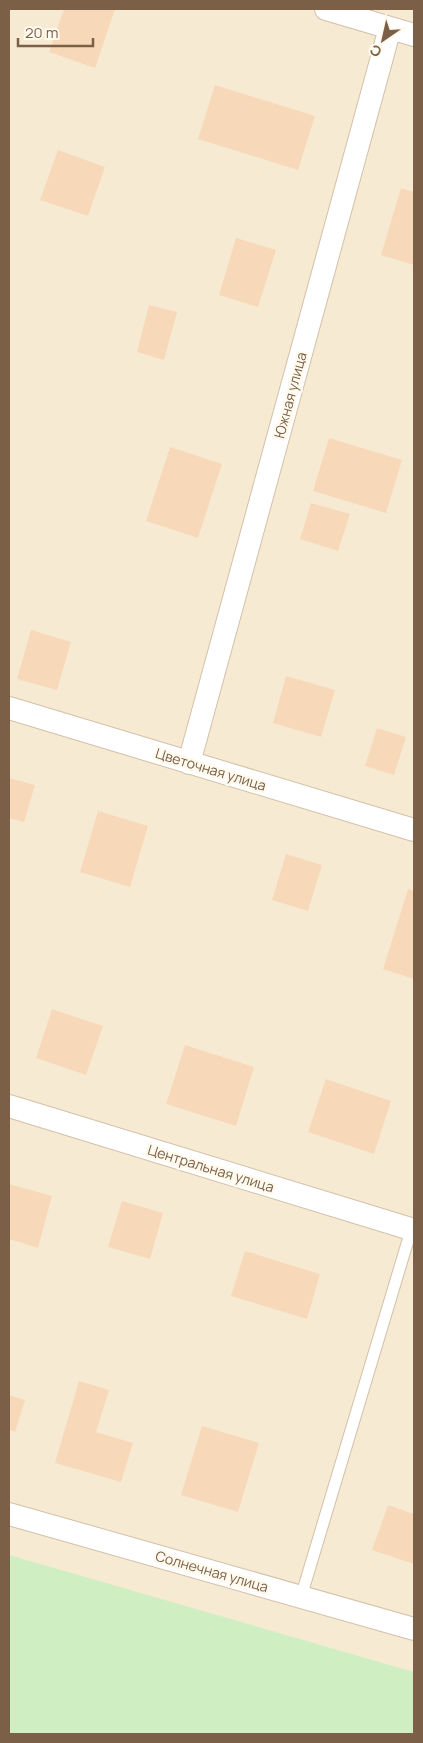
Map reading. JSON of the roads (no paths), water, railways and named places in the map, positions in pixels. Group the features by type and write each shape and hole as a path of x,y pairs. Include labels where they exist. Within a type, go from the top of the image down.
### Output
{"street":[{"path":"326,9 414,35"},
{"name":"Южная улица","path":"190,763 390,28"},
{"name":"Цветочная улица","path":"9,708 414,830"},
{"name":"Центральная улица","path":"9,1106 413,1227"},
{"name":"Солнечная улица","path":"9,1514 414,1629"}],"lane":[{"path":"301,1597 413,1227"}]}
